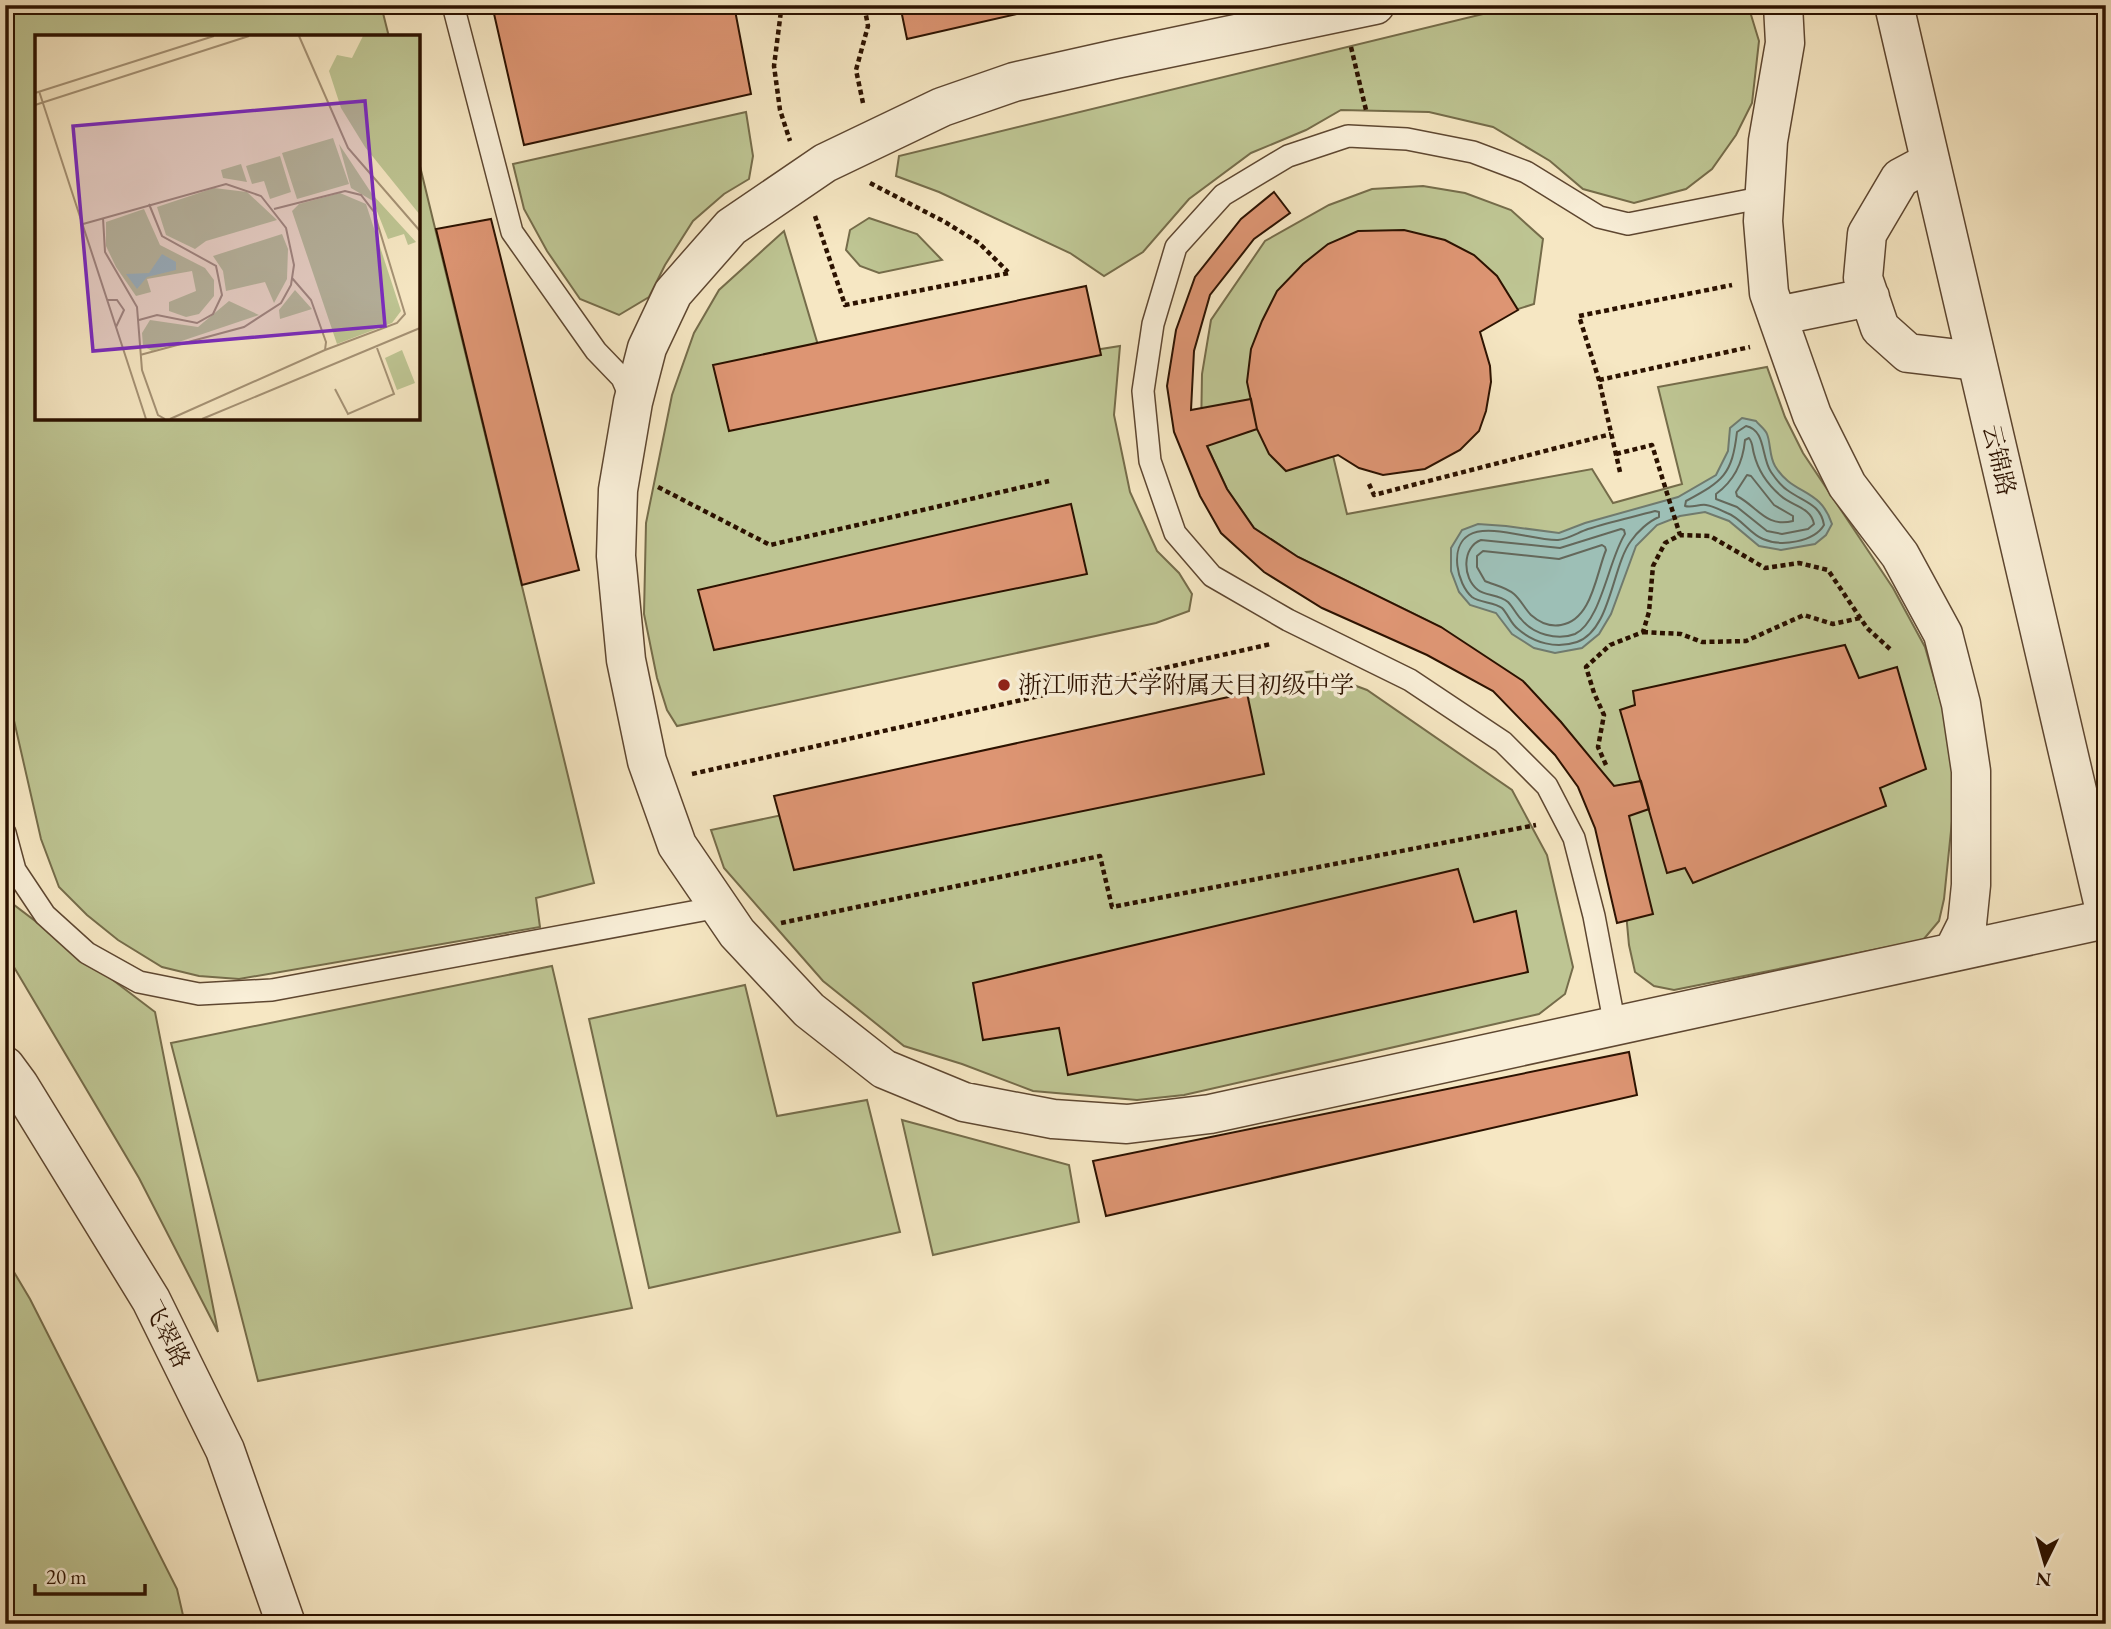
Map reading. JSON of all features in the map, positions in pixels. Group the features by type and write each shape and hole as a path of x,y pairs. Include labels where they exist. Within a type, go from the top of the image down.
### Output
{"street":[{"path":"1783,5 1784,43 1768,141 1763,221 1769,293 1812,415 1847,485 1900,555 1943,634 1961,704 1971,771 1971,885 1967,924 1954,952"},
{"name":"云锦路","path":"1894,5 2106,917"},
{"path":"1359,9 1014,82 942,107 825,163 731,227 673,293 647,348 633,402 618,491 616,556 626,660 647,761 677,845 728,920 809,1010 884,1069 964,1102 1053,1119 1127,1124 1210,1114 2106,917"},
{"path":"1930,162 1900,178 1867,234 1863,278 1880,328 1908,352 1976,361"},
{"path":"1781,328 1870,297"},
{"path":"1971,885 1987,920 2009,940"},
{"name":"飞翠路","path":"5,1066 151,1300 225,1450 286,1624"}],"lane":[{"path":"453,5 512,232 596,351 622,378 633,402"},
{"path":"1615,1026 1594,916 1574,838 1547,786 1503,741 1409,680 1316,634 1212,576 1175,533 1150,461 1143,391 1153,324 1176,247 1223,195 1288,156 1348,136 1407,139 1473,152 1526,172 1599,217 1628,223 1765,197"},
{"path":"5,833 15,870 45,915 88,953 139,982 199,994 272,990 728,920"}],"path":[{"path":"784,5 774,66 780,110 845,305 1009,273 979,243 870,183 858,147 856,70 868,26 864,5"},
{"path":"1359,9 1373,138"},
{"path":"1620,472 1599,380 1579,316 1767,278"},
{"path":"1599,380 1781,328"},
{"path":"1369,484 1374,495 1611,434"},
{"path":"1616,454 1652,445 1680,535"},
{"path":"621,468 770,545 1049,481"},
{"path":"1643,632 1649,612 1653,566 1665,543 1680,535 1710,536 1765,568 1799,563 1828,570 1867,628 1890,649"},
{"path":"1606,765 1598,747 1604,715 1586,667 1610,645 1643,632 1681,634 1702,642 1746,641 1804,615 1833,624 1860,618"},
{"path":"655,782 1316,634"},
{"path":"728,920 1100,856 1112,908 1564,819"}],"green space":[{"path":"5,5 381,5 388,35 35,35 35,420 420,420 420,166 594,883 536,898 540,927 239,979 199,976 162,967 118,940 87,915 59,887 41,839 5,681"},
{"path":"1520,5 1748,5 1759,41 1752,103 1736,135 1712,169 1686,189 1634,203 1583,189 1550,161 1493,127 1429,112 1341,110 1306,130 1251,153 1189,199 1143,252 1104,276 1070,253 939,192 896,176 899,156"},
{"path":"746,112 753,156 749,179 724,194 693,221 665,265 649,297 619,315 580,299 547,251 524,209 513,164"},
{"path":"1423,186 1465,193 1511,210 1543,239 1534,304 1335,367 1323,414 1347,514 1592,469 1613,503 1682,484 1658,387 1767,367 1785,417 1803,453 1893,588 1925,647 1953,744 1955,792 1944,899 1939,921 1923,940 1674,990 1654,986 1635,972 1629,945 1618,826 1561,722 1441,627 1298,557 1254,528 1227,489 1201,433 1202,374 1211,320 1265,241 1329,205 1372,189"},
{"path":"869,218 917,234 942,260 879,273 860,266 846,250 850,230"},
{"path":"784,231 832,392 1120,346 1114,415 1130,492 1157,551 1179,573 1192,594 1189,611 1156,623 677,726 667,710 657,678 644,614 646,523 672,395 694,333 719,290"},
{"path":"1316,671 1367,690 1512,790 1547,855 1573,967 1565,994 1539,1014 1184,1095 1137,1100 1033,1091 962,1064 904,1046 823,981 724,868 711,830 1230,721 1266,676"},
{"path":"5,892 9,901 155,1012 218,1332 139,1178 5,952"},
{"path":"552,966 632,1308 258,1381 171,1043"},
{"path":"745,985 777,1116 867,1100 900,1232 649,1288 589,1019"},
{"path":"902,1120 1069,1165 1079,1222 933,1255"},
{"path":"5,1257 30,1299 177,1589 185,1624 5,1624"}],"water":[{"path":"1742,418 1756,421 1765,430 1773,462 1782,476 1813,497 1827,512 1832,524 1826,535 1815,544 1781,550 1759,546 1729,521 1705,512 1680,516 1657,525 1636,546 1611,614 1599,634 1582,648 1555,653 1534,648 1512,634 1496,613 1470,605 1459,592 1451,571 1451,548 1462,530 1478,524 1559,533 1678,497 1716,475 1728,451 1730,428"}],"building":[{"path":"492,5 734,5 751,94 524,145"},
{"path":"900,5 1057,5 907,39"},
{"path":"1274,192 1290,213 1254,239 1210,295 1194,351 1191,410 1251,399 1257,429 1207,446 1227,489 1254,528 1298,557 1441,627 1523,681 1614,786 1641,781 1649,809 1629,816 1653,914 1617,923 1595,828 1578,787 1555,755 1493,691 1427,655 1322,608 1264,572 1221,533 1200,496 1174,432 1167,386 1176,330 1195,277 1241,219"},
{"path":"491,219 579,570 522,585 436,229"},
{"path":"1404,230 1445,240 1474,255 1497,276 1518,310 1480,332 1490,366 1491,382 1479,431 1460,450 1425,469 1383,475 1359,468 1338,455 1286,471 1269,454 1257,429 1247,382 1251,349 1262,321 1277,291 1303,264 1328,244 1358,231"},
{"path":"1086,286 1101,355 729,431 713,365"},
{"path":"1071,504 1087,574 714,650 698,590"},
{"path":"1845,645 1859,678 1897,667 1926,769 1880,788 1886,806 1693,883 1685,868 1667,873 1620,710 1635,705 1633,691"},
{"path":"1247,693 1264,774 794,870 774,796"},
{"path":"1458,869 1474,922 1516,911 1528,972 1068,1075 1059,1028 983,1040 973,983"},
{"path":"1629,1052 1637,1095 1106,1216 1093,1161"}],"place":[{"name":"浙江师范大学附属天目初级中学","path":"1004,685"}]}
